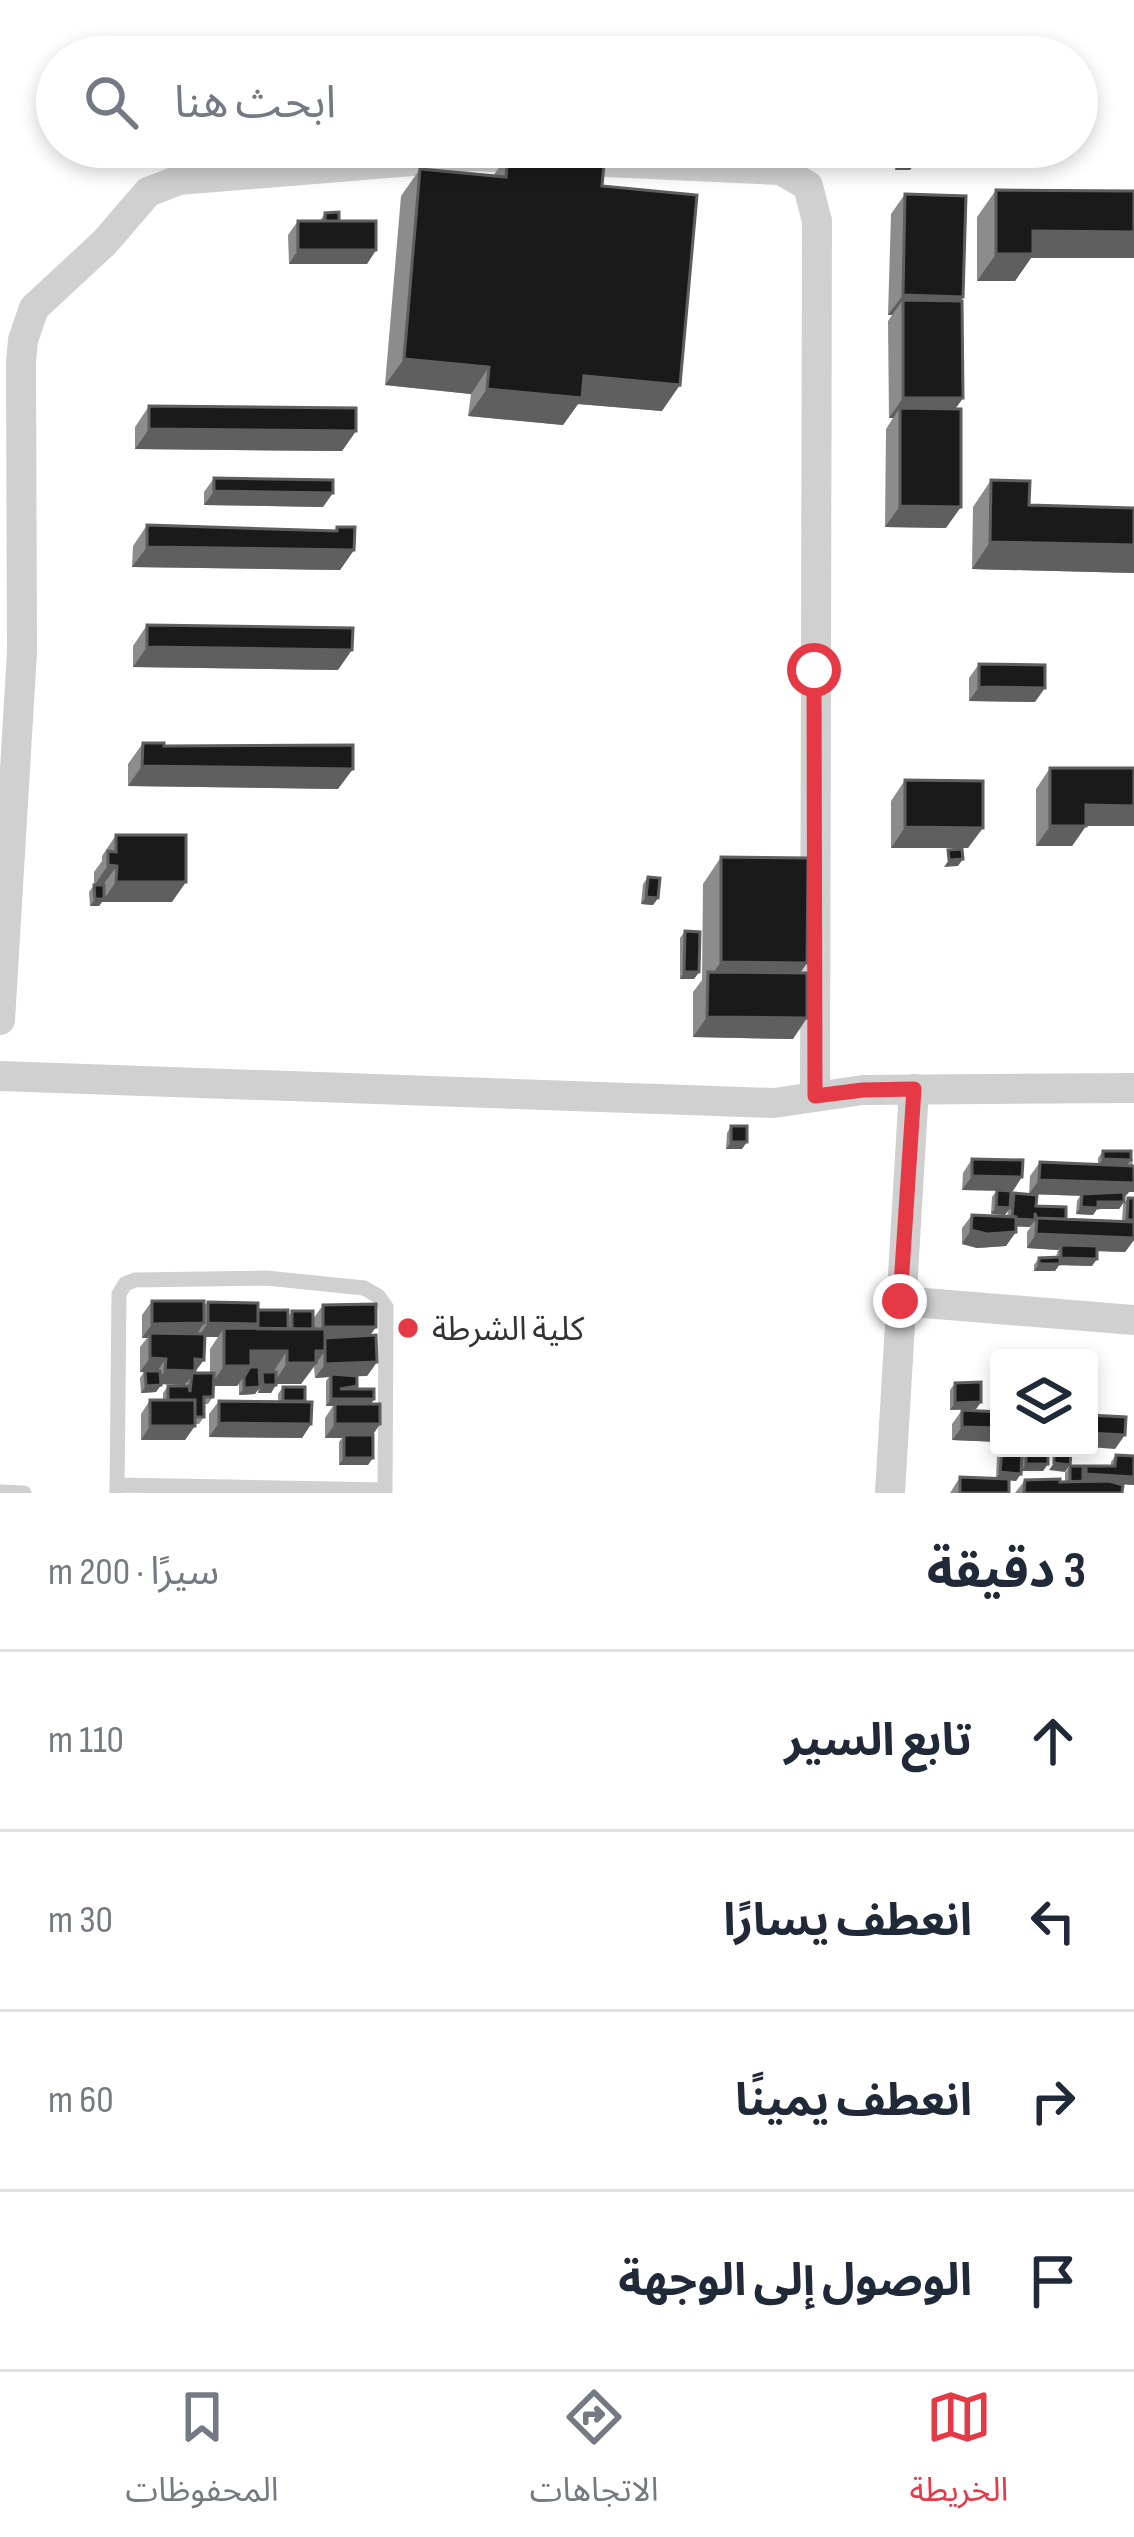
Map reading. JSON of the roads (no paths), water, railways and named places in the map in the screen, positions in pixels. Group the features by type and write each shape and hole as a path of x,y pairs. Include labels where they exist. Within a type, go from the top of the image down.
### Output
{"street":[{"path":"0,1020 22,652 21,362 28,321 43,298 105,242 148,191 179,180 326,168"},
{"path":"737,168 781,170 808,186 817,221 815,1096"},
{"path":"0,1076 774,1103 863,1090 1134,1088"},
{"path":"890,1493 914,1089"},
{"path":"900,1301 1134,1320"}],"lane":[{"path":"266,1279 364,1288 378,1296 386,1307 385,1492 117,1489 119,1294 125,1284 135,1280 266,1279"},
{"path":"0,1492 24,1493"}],"place":[{"name":"كلية الشرطة","path":"408,1328"}]}
